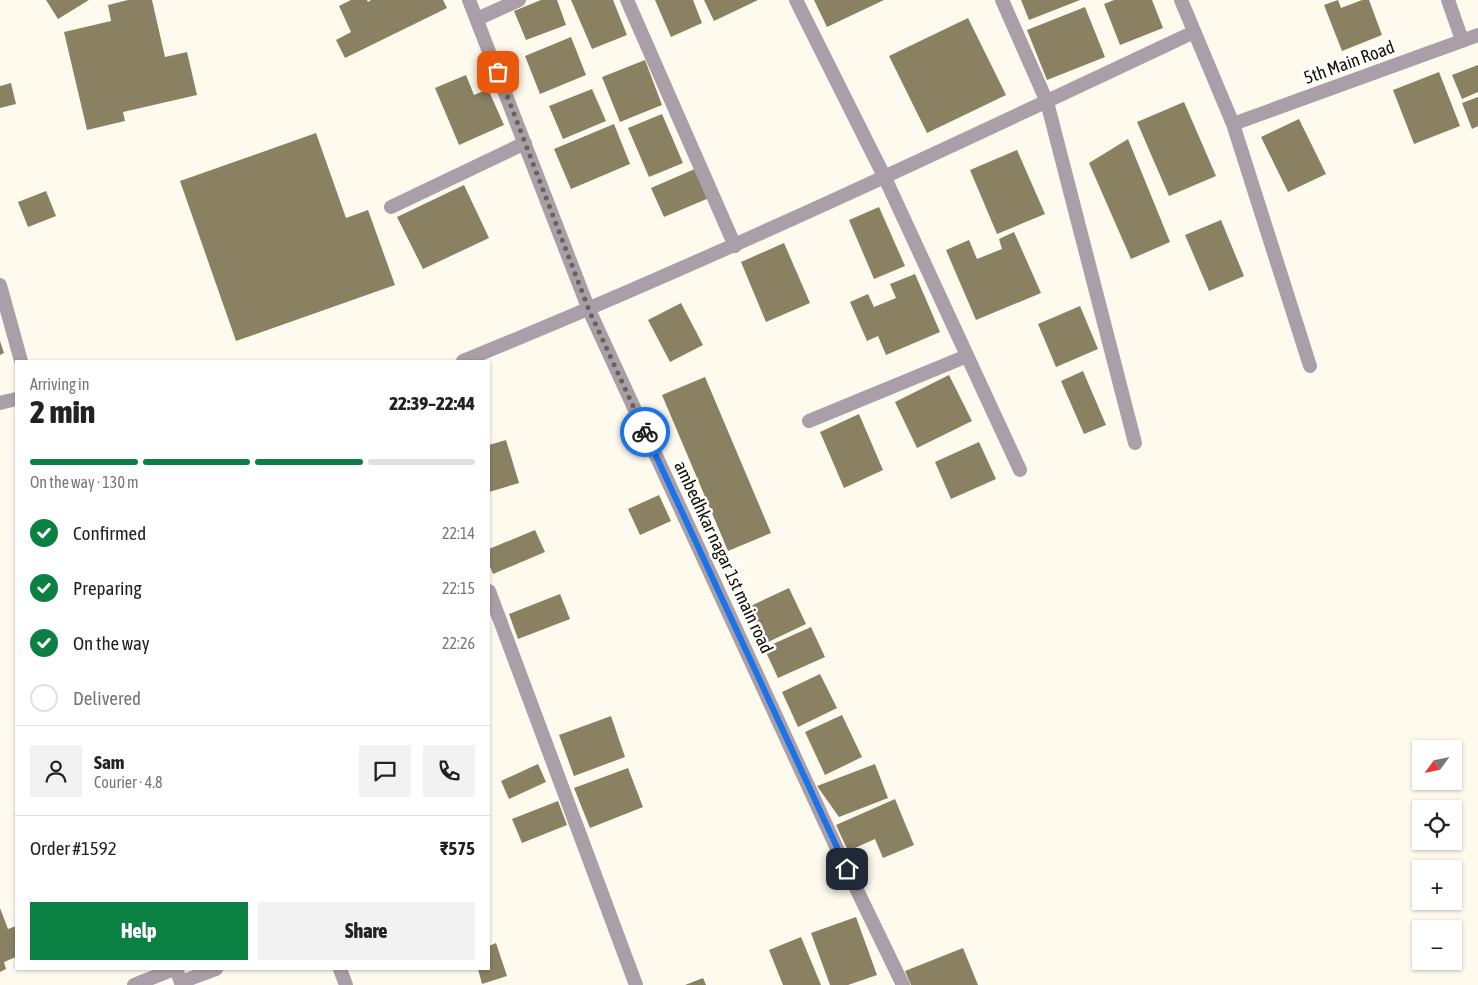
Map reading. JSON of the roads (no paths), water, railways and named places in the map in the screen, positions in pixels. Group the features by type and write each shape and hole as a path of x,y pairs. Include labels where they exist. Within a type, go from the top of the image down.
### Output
{"street":[{"name":"ambedhkar nagar 1st main road","path":"470,0 589,310 839,853 903,985"},
{"path":"477,20 519,0"},
{"path":"627,0 735,246"},
{"path":"796,0 885,178 1020,470"},
{"path":"1002,0 1047,102 1135,443"},
{"path":"1181,0 1233,124 1310,366"},
{"path":"1448,0 1462,40"},
{"path":"465,360 589,310 735,246 885,178 1194,32"},
{"name":"5th Main Road","path":"1233,124 1478,34"},
{"path":"391,207 525,143"},
{"path":"0,285 21,360"},
{"path":"809,421 967,356"},
{"path":"0,403 15,399"},
{"path":"490,594 636,985"},
{"path":"134,985 211,970"},
{"path":"340,970 346,985"}]}
